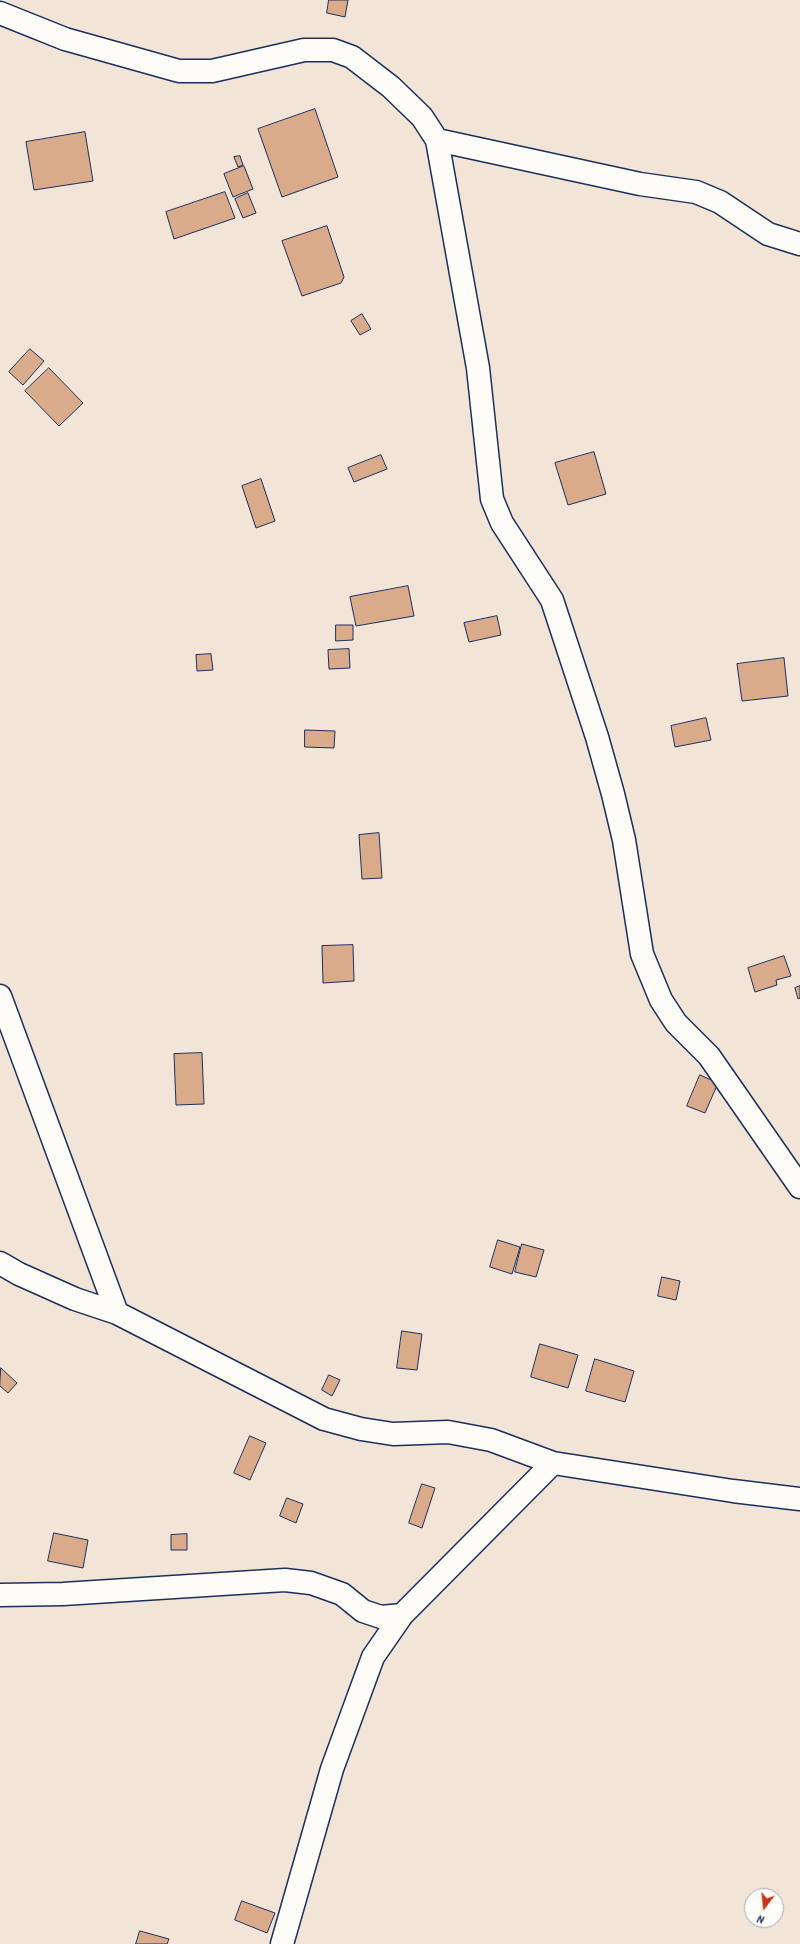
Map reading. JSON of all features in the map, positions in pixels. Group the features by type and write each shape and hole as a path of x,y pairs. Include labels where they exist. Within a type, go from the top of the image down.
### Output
{"street":[{"path":"0,13 65,39 179,71 212,71 304,50 333,50 352,57 391,87 422,118 437,140 478,368 492,499 502,523 552,600 557,614 597,737 613,794 624,840 642,954 660,1000 676,1023 709,1056 800,1187"},
{"path":"437,140 640,184 696,192 720,202 768,234 800,244"},
{"path":"0,996 117,1314"},
{"path":"0,1263 19,1274 75,1299 117,1314 324,1419 361,1429 393,1434 448,1432 491,1440 553,1463 725,1490 800,1499"},
{"path":"282,1944 332,1769 373,1657 402,1615 553,1463"},
{"path":"0,1595 63,1594 285,1580 311,1583 342,1594 363,1612 381,1617 402,1615"}],"building":[{"path":"329,0 348,0 345,17 327,13"},
{"path":"315,109 338,177 282,197 258,129"},
{"path":"85,132 93,181 34,190 26,142"},
{"path":"240,156 243,165 238,167 234,157"},
{"path":"244,166 253,189 233,197 224,174"},
{"path":"225,192 235,218 174,239 166,212"},
{"path":"248,193 256,213 243,218 235,199"},
{"path":"327,226 344,277 341,283 302,296 282,241"},
{"path":"362,314 371,329 360,335 351,321"},
{"path":"30,349 44,361 23,385 9,372"},
{"path":"49,368 83,403 59,426 25,391"},
{"path":"594,452 606,494 568,505 555,463"},
{"path":"381,455 387,469 354,482 348,468"},
{"path":"261,479 275,521 256,528 242,486"},
{"path":"408,586 414,616 356,626 350,597"},
{"path":"497,616 501,635 469,642 464,623"},
{"path":"336,625 353,625 353,640 336,641"},
{"path":"349,649 350,668 329,669 328,650"},
{"path":"211,654 213,670 197,671 196,655"},
{"path":"784,658 788,696 742,701 737,664"},
{"path":"706,718 711,740 675,747 671,726"},
{"path":"305,730 335,731 334,748 305,747"},
{"path":"379,833 382,878 362,879 359,835"},
{"path":"353,945 354,981 323,983 322,946"},
{"path":"784,956 791,976 776,980 777,985 755,992 748,968"},
{"path":"800,986 800,998 798,999 795,988"},
{"path":"202,1053 204,1104 176,1105 174,1054"},
{"path":"700,1075 718,1083 705,1113 687,1106"},
{"path":"498,1240 520,1247 512,1274 490,1267"},
{"path":"522,1244 544,1250 536,1277 515,1272"},
{"path":"662,1277 680,1281 676,1300 658,1296"},
{"path":"402,1331 422,1334 417,1370 397,1368"},
{"path":"540,1344 578,1355 568,1388 531,1377"},
{"path":"595,1359 634,1371 625,1402 586,1391"},
{"path":"1,1368 17,1383 8,1393 0,1386"},
{"path":"329,1375 340,1380 332,1396 322,1390"},
{"path":"250,1436 266,1443 250,1480 234,1473"},
{"path":"422,1484 435,1488 422,1528 409,1523"},
{"path":"287,1498 303,1504 296,1523 280,1516"},
{"path":"54,1533 88,1540 83,1568 48,1561"},
{"path":"187,1534 187,1550 171,1550 171,1535"},
{"path":"242,1901 275,1913 267,1933 235,1920"},
{"path":"140,1931 169,1939 167,1944 136,1944"}]}
